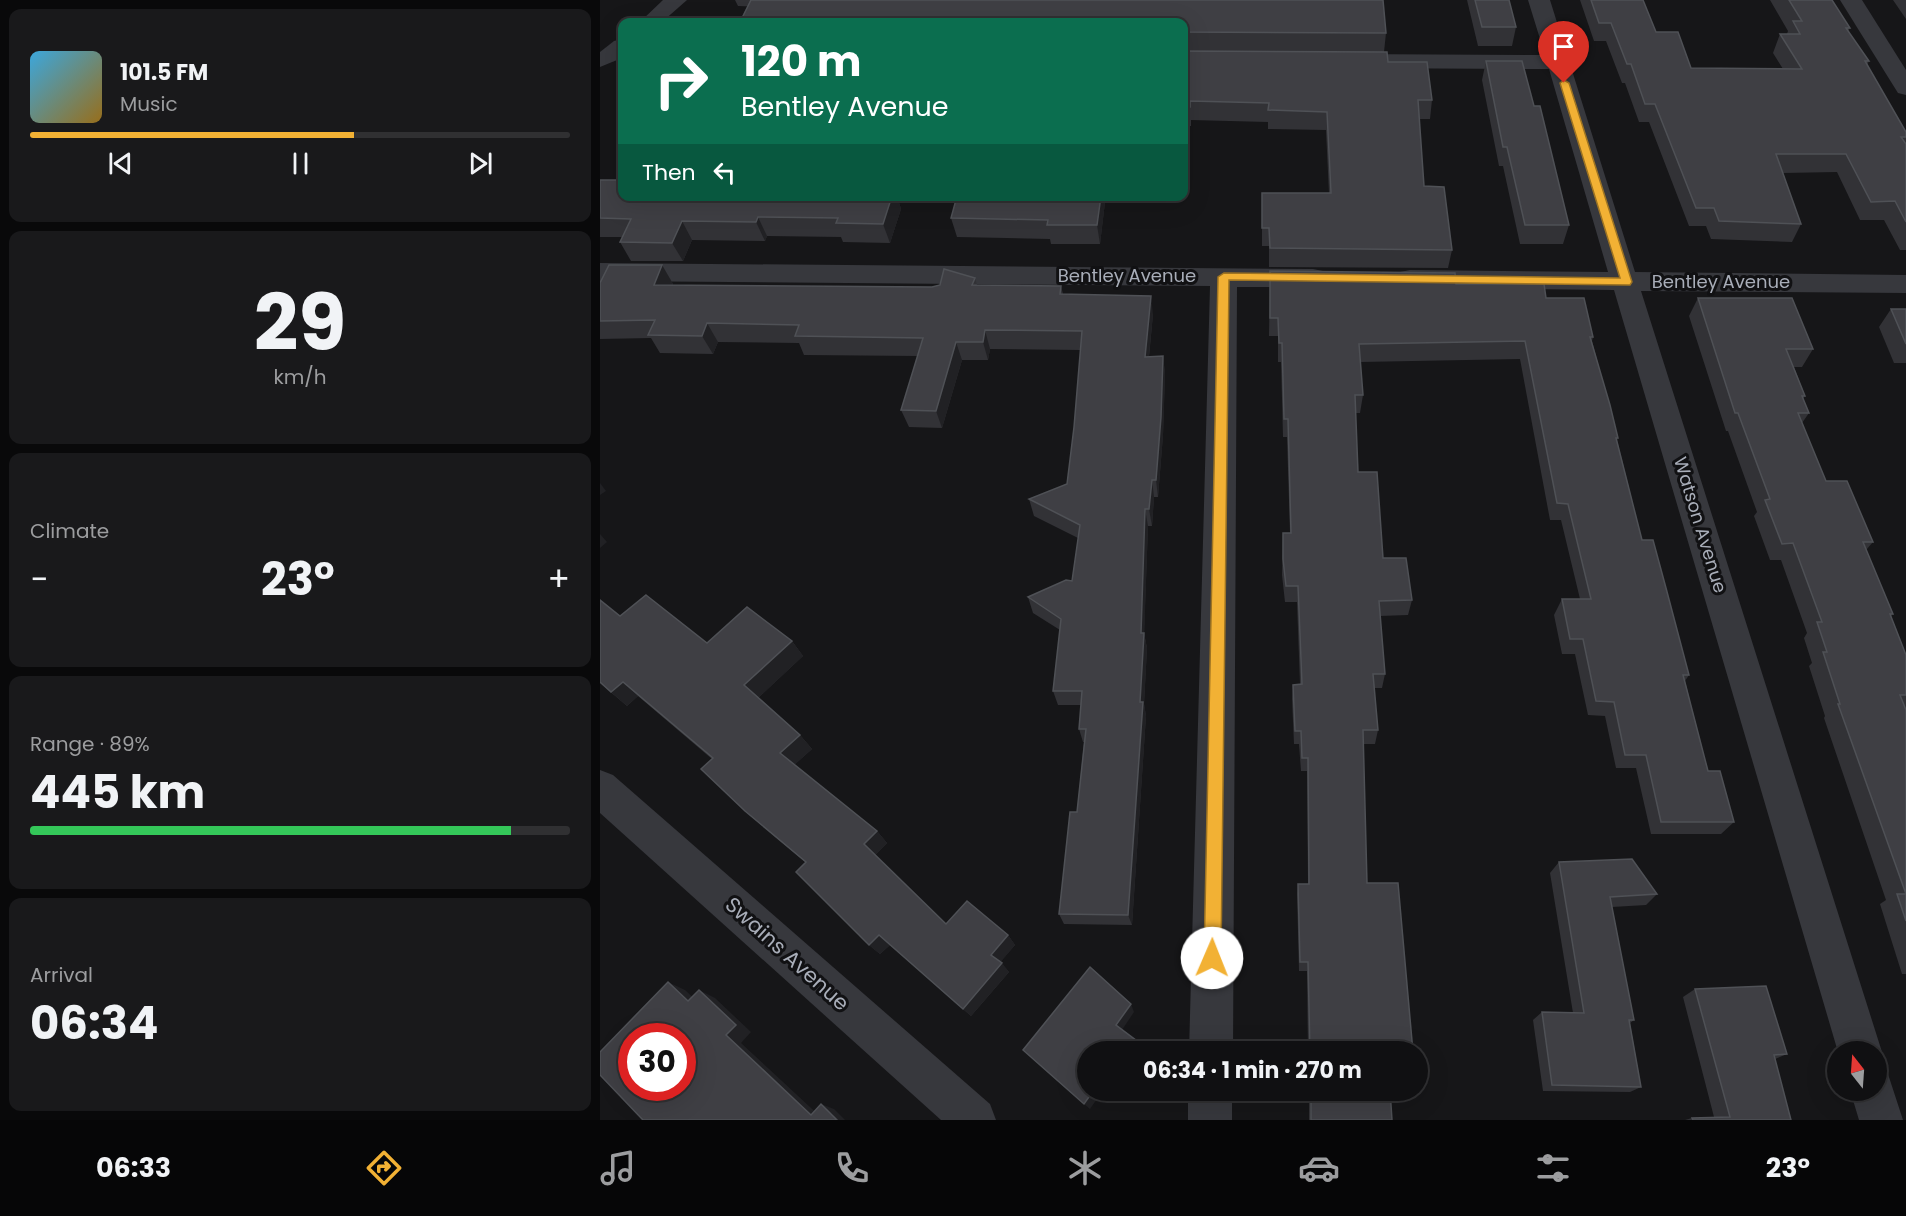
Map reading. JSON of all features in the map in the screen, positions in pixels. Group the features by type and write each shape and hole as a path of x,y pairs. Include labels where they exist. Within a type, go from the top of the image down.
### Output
{"street":[{"path":"655,18 676,0"},
{"name":"Watson Avenue","path":"1539,0 1857,1041"},
{"path":"1851,0 1906,88"},
{"path":"1324,60 1558,62"},
{"name":"Bentley Avenue","path":"600,272 1343,278"},
{"path":"1211,1041 1224,277"},
{"name":"Bentley Avenue","path":"1390,279 1906,284"},
{"name":"Swains Avenue","path":"600,788 974,1120"},
{"path":"1210,1101 1210,1120"},
{"path":"1875,1101 1881,1120"}],"building":[{"path":"751,0 1383,0 1386,33 1188,32 1188,18 742,18"},
{"path":"1475,0 1509,0 1516,27 1482,27"},
{"path":"1591,0 1643,0 1656,32 1678,32 1691,68 1802,69 1780,34 1800,34 1793,21 1802,21 1789,0 1832,0 1850,28 1846,28 1869,61 1865,61 1906,132 1906,137 1901,137 1906,144 1906,222 1895,201 1871,202 1846,154 1776,154 1801,224 1719,221 1714,208 1696,208 1655,104 1645,104 1631,64 1627,64 1611,23 1599,23"},
{"path":"1188,51 1387,52 1388,62 1427,62 1432,100 1418,100 1424,186 1444,187 1452,250 1270,248 1269,228 1262,228 1262,193 1331,193 1327,112 1268,110 1269,103 1190,101 1190,107 1188,107"},
{"path":"1486,61 1522,61 1534,106 1540,106 1569,225 1525,225 1507,147 1503,147"},
{"path":"600,180 618,180 618,201 890,201 883,224 836,223 838,218 758,217 756,222 682,221 672,243 620,242 631,219 600,218"},
{"path":"956,201 1100,201 1097,225 1047,225 1048,220 951,218"},
{"path":"609,265 662,265 654,285 932,287 940,285 944,269 975,278 972,285 1061,286 1060,294 1151,296 1145,357 1163,356 1161,417 1156,480 1152,480 1149,509 1145,509 1141,633 1144,633 1140,702 1143,702 1128,915 1059,914 1070,812 1077,812 1086,729 1079,729 1082,691 1053,691 1061,619 1028,597 1066,580 1072,581 1080,525 1029,499 1067,484 1082,331 985,330 983,342 956,342 936,411 901,410 923,338 795,336 799,325 707,323 702,336 648,335 655,320 600,321 600,283"},
{"path":"1270,271 1455,273 1456,284 1544,284 1546,298 1584,298 1593,337 1590,337 1610,405 1642,540 1653,540 1689,675 1683,675 1708,771 1720,771 1734,822 1661,822 1646,755 1625,755 1614,702 1596,701 1583,639 1570,639 1562,599 1591,599 1568,504 1557,503 1525,341 1359,344 1363,395 1355,395 1358,472 1377,472 1383,558 1406,558 1412,600 1379,601 1385,674 1373,674 1378,730 1363,730 1367,883 1398,883 1412,1041 1310,1041 1308,962 1300,962 1298,884 1309,884 1308,758 1302,758 1301,731 1295,731 1293,685 1302,684 1298,586 1286,586 1283,559 1283,533 1291,533 1288,419 1284,419 1282,343 1279,343 1278,318 1270,318"},
{"path":"1698,298 1792,298 1813,349 1786,349 1805,396 1802,396 1809,413 1798,413 1826,481 1847,481 1873,542 1863,542 1893,614 1890,614 1906,655 1906,695 1900,695 1906,710 1906,894 1838,704 1840,704 1823,652 1827,652 1817,622 1822,622 1793,543 1782,544 1765,500 1770,499 1738,413 1735,413"},
{"path":"1891,309 1906,309 1906,344"},
{"path":"646,595 707,643 747,607 792,641 744,685 800,735 780,753 877,831 864,844 946,924 967,901 1008,935 991,955 1002,963 963,1009 879,935 869,945 796,872 806,862 745,811 701,769 713,758 623,682 611,692 600,682 600,600 620,616"},
{"path":"1632,859 1657,894 1610,897 1634,1020 1629,1020 1641,1087 1552,1085 1542,1012 1584,1013 1559,862"},
{"path":"1897,894 1906,894 1906,921"},
{"path":"1090,967 1131,1004 1116,1025 1137,1041 1077,1041 1077,1098 1023,1050"},
{"path":"668,982 688,1001 699,990 736,1025 726,1035 811,1115 821,1104 837,1120 643,1120 625,1101 696,1101 696,1023 628,1023"},
{"path":"1766,986 1787,1054 1774,1055 1791,1120 1693,1120 1692,1118 1730,1117 1695,989"},
{"path":"618,1033 618,1094 600,1075 600,1052"},
{"path":"1311,1101 1391,1101 1392,1120 1311,1120"}],"route":[{"path":"1212,958 1224,277 1626,282 1564,83"}]}
